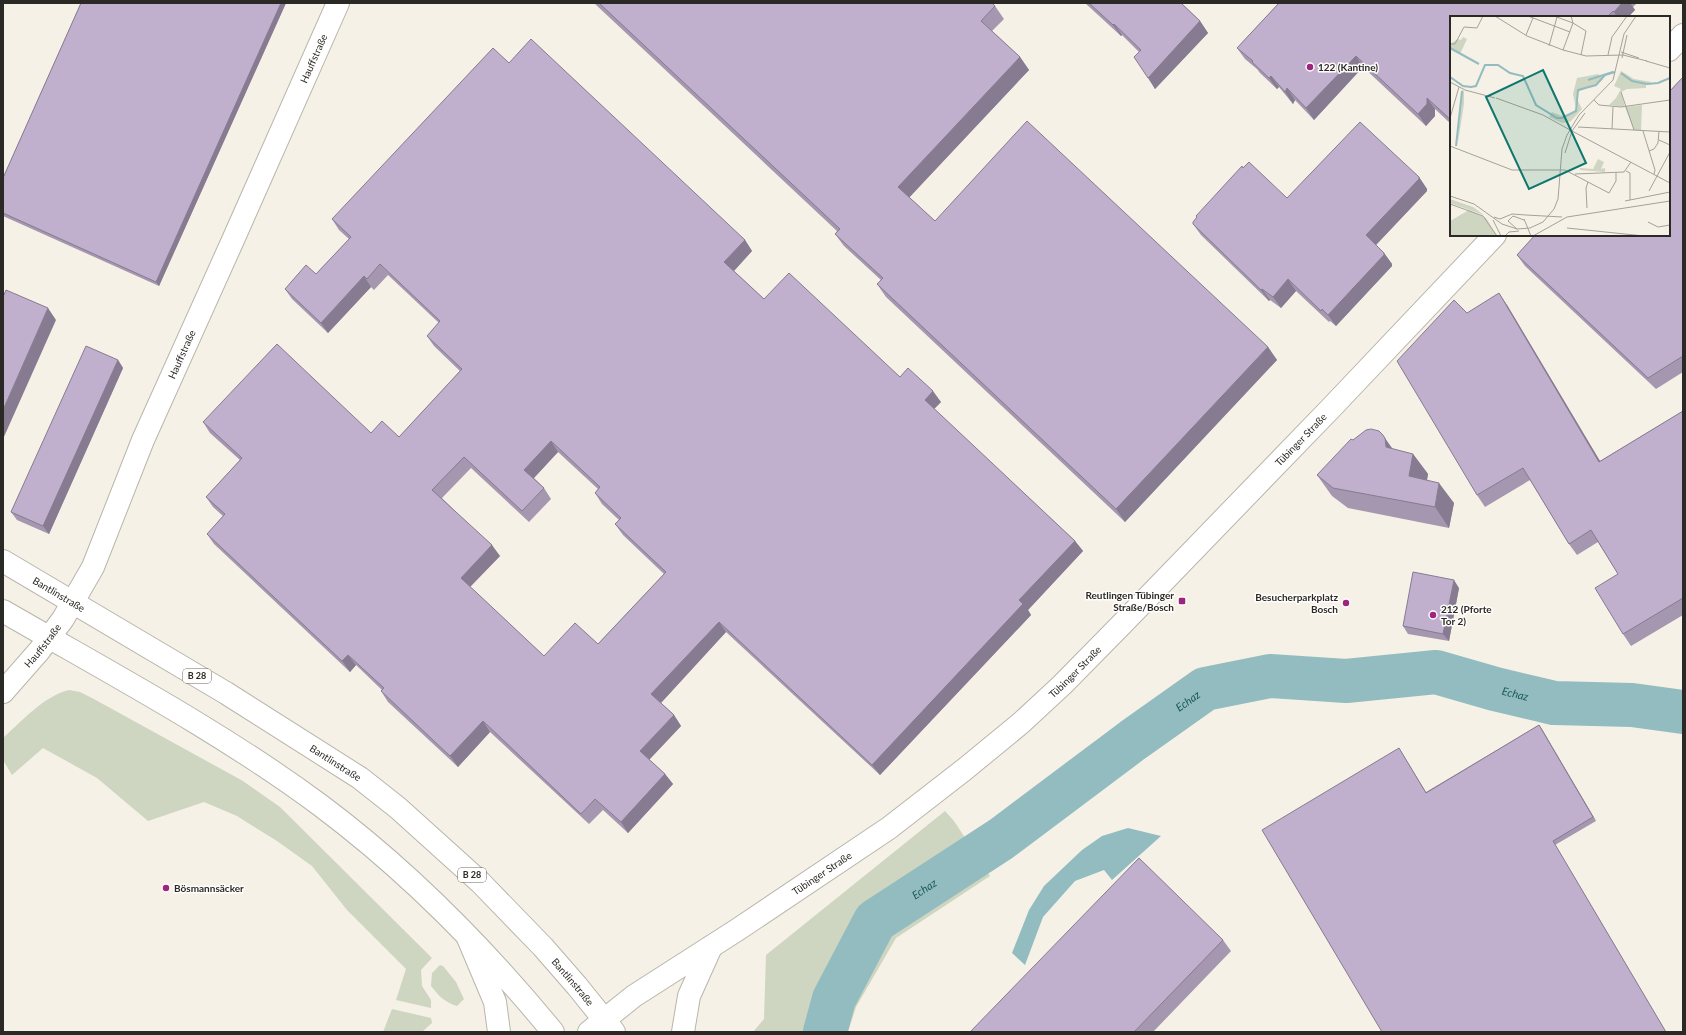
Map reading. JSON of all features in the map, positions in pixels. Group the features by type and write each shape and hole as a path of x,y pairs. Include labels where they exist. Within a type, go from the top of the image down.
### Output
{"main road":[{"name":"Hauffstraße","path":"3,692 49,638 74,602 93,567 143,440 338,3"},
{"path":"1670,49 1683,35"},
{"name":"Tübinger Straße","path":"603,1028 634,996 711,947 889,828 965,769 1044,702 1097,650 1332,408 1494,236"},
{"name":"Bantlinstraße","path":"3,561 226,693 360,778 404,814 480,882 543,947 603,1028"},
{"path":"3,611 187,718 280,777 359,836 404,875 466,933 554,1032"},
{"path":"466,933 495,1002 499,1032"},
{"path":"682,1032 689,996 711,947"}],"green space":[{"path":"69,690 80,692 92,698 243,781 280,807 432,958 421,970 422,986 431,1000 431,1008 396,1000 406,969 347,910 312,866 277,841 237,816 204,802 148,821 97,778 43,748 12,775 3,760 3,738 42,703 60,693"},
{"path":"945,811 954,821 990,876 896,938 856,1007 848,1032 753,1032 764,1019 766,955"},
{"path":"440,965 443,966 456,982 464,999 457,1006 442,998 431,986 432,973"},
{"path":"392,1009 431,1018 432,1023 422,1032 383,1032"}],"water":[{"path":"1128,828 1161,836 1112,880 1104,870 1075,881 1043,917 1025,965 1012,953 1029,910 1044,886 1082,850 1102,836"}],"building":[{"path":"81,3 281,3 156,282 3,213 3,178"},
{"path":"599,3 992,3 995,6 981,21 1020,57 898,187 935,221 1027,121 1268,347 1116,509 877,284 883,278 835,234 840,229"},
{"path":"1089,3 1181,3 1200,21 1148,78 1134,57 1141,50"},
{"path":"1279,3 1622,3 1608,16 1450,16 1450,119 1427,98 1427,104 1418,114 1356,56 1306,108 1287,88 1285,92 1271,76 1269,78 1252,62 1253,61 1237,48"},
{"path":"531,39 745,240 724,262 764,299 789,273 900,377 908,368 933,391 925,400 1075,541 1019,600 1023,604 872,765 719,622 651,694 674,715 640,751 665,774 621,822 595,799 581,814 483,721 450,756 381,691 384,688 348,655 342,661 207,534 225,514 206,497 242,458 203,422 277,344 371,433 382,421 399,437 462,369 427,336 440,321 380,264 367,279 364,276 321,323 285,289 306,265 316,274 351,237 332,219 493,48 509,63","holes":["551,441 600,487 595,493 621,518 615,524 666,572 598,644 575,623 544,656 461,578 492,545 432,490 464,457 522,511 544,488 524,470"]},
{"path":"1683,77 1683,356 1648,378 1517,255 1534,236 1670,236 1670,91"},
{"path":"1360,122 1419,177 1419,179 1366,235 1384,253 1384,255 1328,315 1322,309 1321,311 1288,279 1273,297 1262,289 1261,290 1193,224 1197,217 1196,216 1242,166 1243,168 1249,162 1287,198"},
{"path":"6,290 48,308 3,410 3,297"},
{"path":"1499,293 1599,462 1683,411 1683,598 1623,634 1595,588 1618,574 1591,530 1569,544 1523,468 1477,495 1397,361 1454,300 1467,313"},
{"path":"86,346 118,360 43,526 11,512"},
{"path":"1371,429 1379,431 1382,434 1385,438 1386,447 1413,454 1409,476 1439,483 1435,507 1333,488 1317,475 1351,439 1353,440 1366,430"},
{"name":"212 (Pforte Tor 2)","path":"1413,572 1454,580 1443,634 1403,626"},
{"path":"1539,725 1593,817 1553,841 1666,1032 1382,1032 1262,830 1399,748 1426,793"},
{"path":"1139,858 1223,940 1134,1032 970,1032"}],"waterway":[{"name":"Echaz","path":"825,1032 834,999 875,921 1001,839 1133,740 1205,689 1270,676 1346,681 1436,672 1495,689 1554,703 1632,705 1683,712"}],"place":[{"name":"122 (Kantine)","path":"1310,67"},
{"name":"Reutlingen Tübinger Straße/Bosch","path":"1182,601"},
{"name":"Besucherparkplatz Bosch","path":"1346,603"},
{"name":"212 (Pforte Tor 2)","path":"1433,615"},
{"name":"Bösmannsäcker","path":"166,888"}]}
